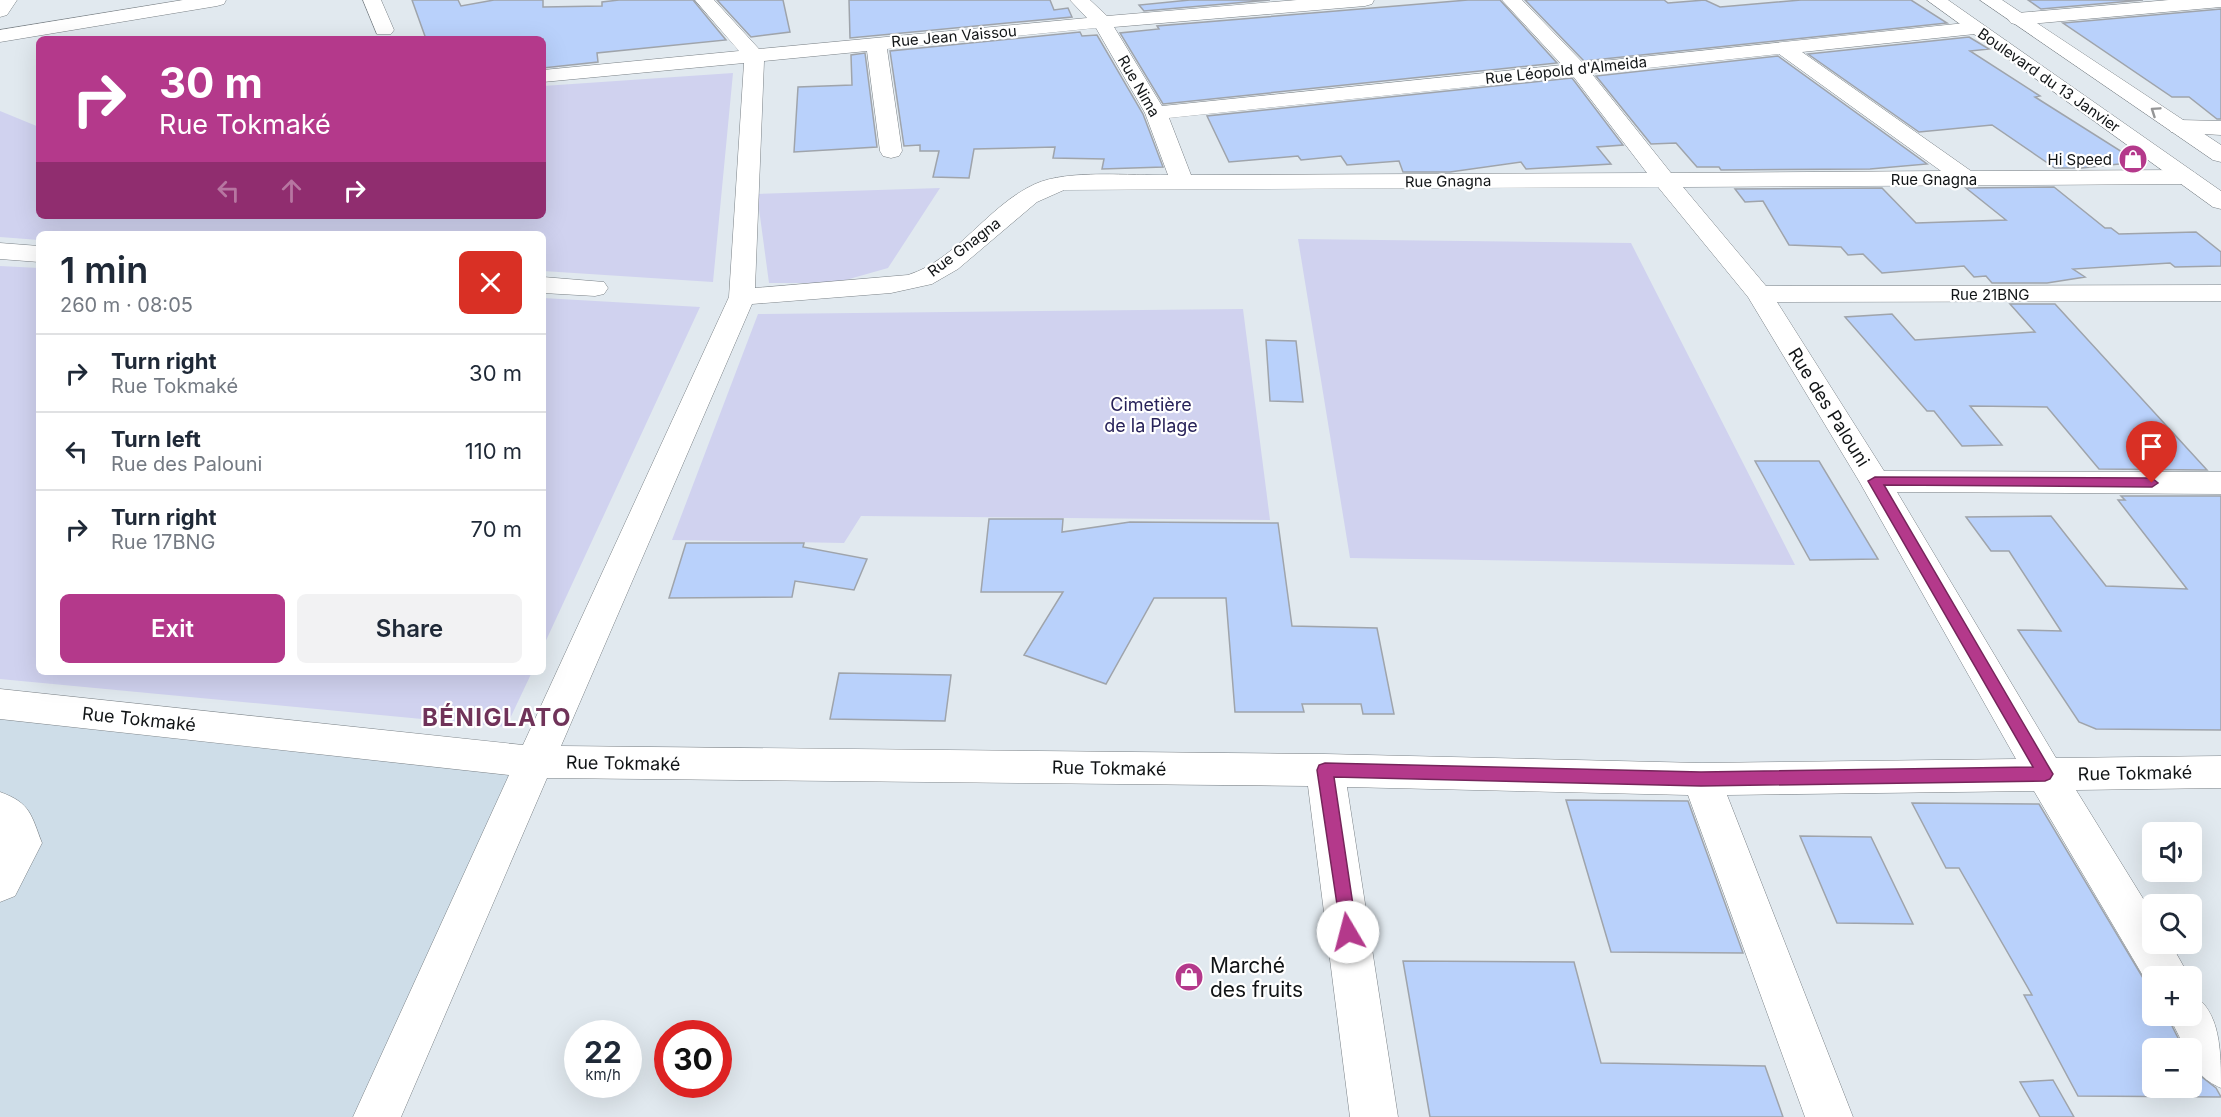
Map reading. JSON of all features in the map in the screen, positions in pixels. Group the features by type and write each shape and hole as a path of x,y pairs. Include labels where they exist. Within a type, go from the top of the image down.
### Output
{"main road":[{"path":"0,11 8,0"},
{"path":"0,36 217,0"},
{"path":"372,0 384,30"},
{"path":"377,1117 742,297 754,56 704,0"},
{"name":"Rue Nima","path":"1079,0 1102,22 1156,113 1182,183"},
{"name":"Rue Jean Vaissou","path":"546,76 1102,22 1365,0"},
{"name":"Rue des Palouni","path":"1511,0 1577,68 1664,179 1759,294 1875,481 2045,774 2161,966"},
{"name":"Boulevard du 13 Janvier","path":"1936,0 2221,201"},
{"name":"Boulevard du 13 Janvier","path":"1989,0 2221,155"},
{"path":"2018,19 2221,1"},
{"name":"Rue Léopold d'Almeida","path":"1156,113 1975,28"},
{"path":"876,44 891,151"},
{"path":"1784,48 1966,179"},
{"path":"2179,128 2221,128"},
{"name":"Rue Gnagna","path":"742,297 892,285 924,278 946,264 1031,195 1053,184 1073,182 2186,177"},
{"path":"0,251 36,254"},
{"path":"546,285 595,288"},
{"name":"Rue 21BNG","path":"1759,294 2221,293"},
{"path":"1875,481 2221,483"},
{"name":"Rue Tokmaké","path":"0,704 535,762 1325,770 1701,779 2221,772"},
{"path":"1325,770 1374,1117"},
{"path":"1701,779 1829,1117"},
{"path":"0,809 12,818 22,843 0,883"},
{"path":"2197,1026 2221,1065"}],"shaded area":[{"path":"0,714 526,763 367,1117 0,1117"}],"green space":[{"path":"733,73 713,282 546,271 546,231 36,231 36,240 0,237 0,111 36,126 36,219 546,219 546,86"},
{"path":"940,188 888,268 835,283 769,283 757,194"},
{"path":"1298,239 1631,243 1795,565 1350,558"},
{"path":"0,266 36,268 36,675 531,675 506,727 0,679"},
{"path":"546,298 700,307 546,641"},
{"name":"Cimetière de la Plage","path":"1243,309 1270,520 861,516 844,543 672,540 758,314"}],"building":[{"path":"412,0 458,0 461,6 494,0 543,0 543,7 602,6 602,2 619,0 693,0 726,40 597,53 598,62 546,68 546,36 425,36"},
{"path":"717,0 783,0 790,32 751,37"},
{"path":"849,0 1050,0 1054,10 1068,8 1072,17 850,38"},
{"path":"1190,0 1270,0 1144,11 1139,5"},
{"path":"1468,0 1500,0 1557,63 1163,104 1120,33 1159,29 1157,26"},
{"path":"1525,0 1664,0 1668,3 1705,0 1720,7 1801,0 1911,0 1947,23 1584,61"},
{"path":"2028,0 2143,0 2041,9"},
{"path":"2221,9 2221,119 2217,119 2189,97 2172,97 2063,23"},
{"path":"1080,32 1082,36 1097,35 1143,114 1163,167 1102,169 1104,159 1053,158 1055,147 974,149 969,178 933,177 939,151 920,151 920,145 904,146 890,51"},
{"path":"1969,37 1989,49 1970,51 2040,96 2035,97 2138,162 2082,168 2055,168 1992,125 1919,132 1808,54"},
{"path":"865,53 877,147 794,152 798,87 852,85 851,55"},
{"path":"1778,56 1927,164 1870,169 1721,170 1719,167 1697,167 1676,143 1651,144 1596,76"},
{"path":"1572,78 1623,145 1597,147 1611,164 1526,169 1521,162 1450,172 1403,172 1399,161 1347,165 1341,156 1301,160 1298,156 1229,162 1207,116"},
{"path":"2054,187 2105,228 2111,228 2119,234 2196,232 2221,252 2221,266 2175,267 2170,263 2073,269 2085,277 2047,283 1992,283 1986,276 1974,277 1964,266 1882,273 1863,254 1848,255 1841,247 1789,245 1763,201 1745,202 1735,189 1882,188 1916,223 2006,220 1966,188"},
{"path":"2010,304 2055,304 2207,470 2099,469 2047,407 1970,406 2002,445 1962,446 1934,411 1927,411 1845,317 1892,314 1915,340 2035,332"},
{"path":"1266,340 1296,341 1303,402 1270,401"},
{"path":"1755,461 1819,461 1878,559 1810,560"},
{"path":"2121,496 2221,496 2221,730 2096,729 2079,722 2018,630 2061,631 2009,551 1991,551 1966,517 2051,516 2106,586 2187,589 2118,500 2125,500"},
{"path":"989,519 1063,519 1062,532 1130,522 1278,523 1292,626 1377,628 1394,714 1363,714 1361,704 1302,704 1304,712 1235,712 1226,598 1154,598 1106,684 1024,655 1063,592 981,592"},
{"path":"686,543 804,543 803,547 867,559 854,590 795,581 792,597 669,598"},
{"path":"839,673 951,675 945,721 830,719"},
{"path":"1566,800 1688,801 1743,953 1611,952"},
{"path":"1912,803 2039,804 2142,976 2142,1026 2172,1026 2178,1038 2142,1038 2142,1096 2078,1096 2024,995 2032,995 1959,868 1946,868"},
{"path":"1800,836 1871,837 1913,924 1837,923"},
{"path":"1403,961 1574,962 1601,1063 1765,1066 1783,1117 1430,1117"},
{"path":"2202,1077 2216,1088 2221,1097 2202,1097"},
{"path":"2053,1080 2074,1117 2040,1117 2020,1082"}],"place":[{"name":"Hi Speed","path":"2133,159"},
{"name":"Marché des fruits","path":"1189,977"}],"district":[{"name":"BÉNIGLATO","path":"497,717"}],"route":[{"path":"1348,932 1325,770 1701,779 2045,774 1875,481 2152,483"}]}
